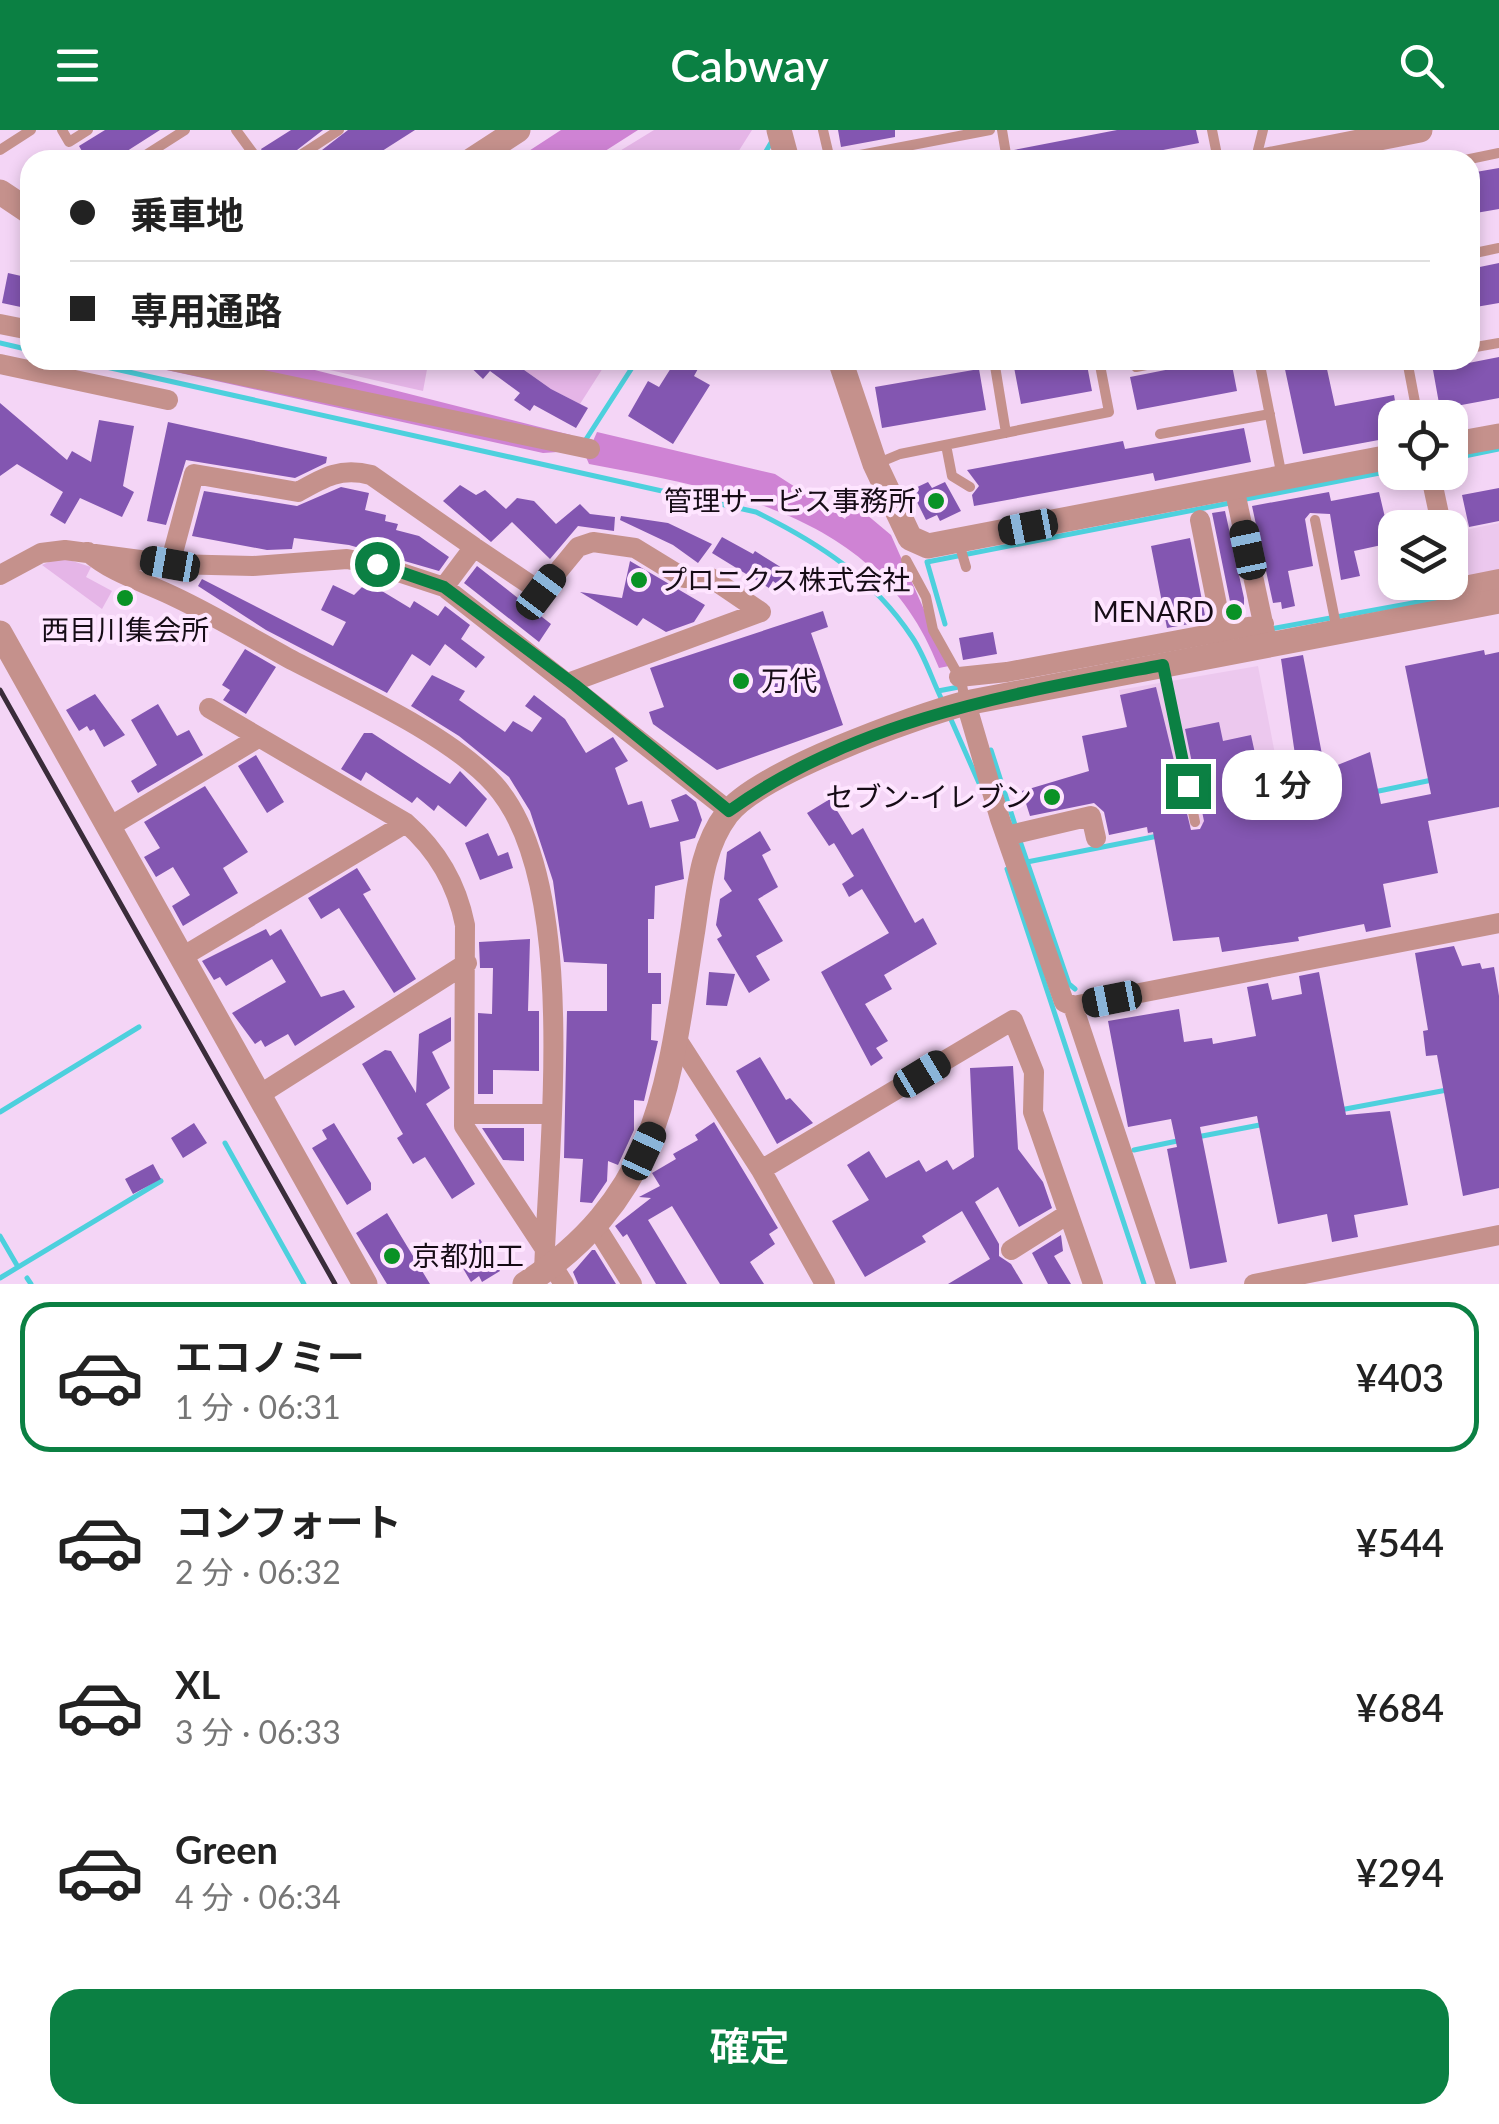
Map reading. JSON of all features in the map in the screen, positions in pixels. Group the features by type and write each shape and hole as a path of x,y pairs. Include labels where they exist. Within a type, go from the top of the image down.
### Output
{"street":[{"path":"487,150 518,130"},
{"path":"1305,150 1366,143 1420,130"},
{"path":"28,370 168,400"},
{"path":"215,370 590,448"},
{"path":"843,370 875,464 910,538 928,546 1236,497 1282,478 1378,459"},
{"path":"1468,442 1499,436"},
{"path":"170,564 194,474 298,492 333,472 360,472 371,475 541,592 578,547 592,542 636,548 684,578 711,578 760,612 570,682"},
{"path":"1236,497 1266,635"},
{"path":"1200,520 1224,640"},
{"path":"444,587 474,546"},
{"path":"88,552 103,566 174,596 401,718 492,782 509,804 532,854 546,906 552,1016 546,1271"},
{"path":"0,575 41,553 88,552 170,564 253,566 346,559 444,587 570,682 729,811"},
{"path":"1468,592 1499,580"},
{"path":"1468,596 1499,601"},
{"path":"546,1271 595,1225 620,1192 657,1123 676,1038 704,860 729,811 766,784 1007,672 1408,613 1446,600"},
{"path":"0,633 365,1284"},
{"path":"957,695 1163,665 1224,640"},
{"path":"957,695 1017,840 1064,1002 1073,1006 1499,923"},
{"path":"209,708 406,823 426,840 461,904 466,963 464,1126 546,1271"},
{"path":"109,827 258,738"},
{"path":"1017,840 1091,816 1096,838"},
{"path":"182,956 406,823"},
{"path":"259,1095 466,963"},
{"path":"1073,1006 1166,1284"},
{"path":"761,1170 1013,1020 1034,1072 1033,1112 1093,1284"},
{"path":"676,1038 761,1170 825,1284"},
{"path":"471,1114 549,1114"},
{"path":"1011,1250 1068,1214"},
{"path":"595,1225 632,1284"},
{"path":"1254,1284 1499,1235"}],"lane":[{"path":"0,150 31,130"},
{"path":"62,130 70,142 88,130"},
{"path":"154,150 185,130"},
{"path":"308,150 339,130"},
{"path":"878,150 990,130"},
{"path":"996,370 1006,433"},
{"path":"875,464 946,445 1109,412 1101,370"},
{"path":"1261,370 1282,478"},
{"path":"1409,370 1415,400"},
{"path":"1160,434 1270,414"},
{"path":"946,445 952,476 970,487"},
{"path":"1314,520 1336,622"},
{"path":"959,543 966,568"},
{"path":"906,560 926,598 957,695"},
{"path":"1163,665 1195,822"}],"shaded area":[{"path":"561,130 638,130 607,150 530,150"},
{"path":"654,130 752,130 739,150 621,150"},
{"path":"166,370 315,370 571,435 558,452 543,453"},
{"path":"330,370 427,370 423,391"},
{"path":"524,370 602,370 580,404"},
{"path":"597,432 775,474 845,519 854,504 891,535 949,666 939,668 913,616 879,575 840,543 747,500 589,464 586,457"},
{"path":"1499,523 1499,583 1470,579 1468,529"},
{"path":"60,557 91,567 86,577 112,591 102,609 42,565"},
{"path":"1258,666 1285,806 1148,836 1119,690"}],"building":[{"path":"105,130 160,130 129,150 81,150 79,146"},
{"path":"291,130 323,130 297,150 261,149"},
{"path":"348,130 415,130 384,150 322,150"},
{"path":"838,130 895,130 895,137 841,147"},
{"path":"1117,130 1196,130 1199,143 1163,150 1014,150"},
{"path":"1499,168 1499,209 1480,212 1480,171"},
{"path":"1499,263 1499,303 1480,306 1480,267"},
{"path":"8,273 20,276 20,307 2,303"},
{"path":"1499,357 1499,398 1468,404 1468,400 1438,400 1433,370 1480,370 1480,361"},
{"path":"474,370 524,370 588,408 576,428 534,405 530,411 514,400 520,393 490,371 483,379"},
{"path":"670,370 697,370 694,376 710,385 673,444 628,416 648,381 659,387"},
{"path":"979,370 986,410 882,428 875,387"},
{"path":"1015,370 1088,370 1092,391 1021,404"},
{"path":"1165,370 1233,370 1237,391 1137,410 1130,377"},
{"path":"1285,370 1327,370 1335,406 1394,395 1395,400 1378,400 1378,440 1303,454"},
{"path":"0,403 67,460 72,451 91,462 99,420 134,426 123,486 134,492 122,517 80,498 65,524 50,515 63,492 17,464 0,476"},
{"path":"168,422 327,457 326,463 295,478 186,460 166,525 147,521"},
{"path":"1244,428 1251,462 1155,481 1153,473 974,506 972,495 979,486 967,470 1123,441 1125,449"},
{"name":"管理サービス事務所","path":"928,482 932,488 945,482 961,511 940,521 937,515 926,520 911,490"},
{"path":"460,485 476,495 485,490 506,509 517,498 534,501 556,524 580,504 590,514 615,517 614,531 578,526 550,559 512,522 491,542 443,501"},
{"path":"341,487 369,493 365,510 386,515 385,521 398,524 396,530 419,536 449,557 439,571 349,545 294,538 292,549 267,550 192,536 204,491 297,506"},
{"path":"1499,488 1499,521 1469,527 1462,495"},
{"path":"1329,492 1331,501 1379,492 1383,510 1378,510 1378,546 1354,551 1360,576 1341,580 1330,514 1310,513 1305,519 1313,566 1288,571 1295,606 1282,609 1281,602 1273,603 1252,506"},
{"path":"1225,511 1244,598 1244,614 1233,616 1212,513"},
{"path":"621,516 668,523 712,544 698,563 673,545 620,520"},
{"path":"722,537 787,571 778,585 773,581 769,588 712,553"},
{"path":"1190,538 1206,621 1167,628 1151,546"},
{"name":"プロニクス株式会社","path":"630,561 705,605 694,622 666,632 643,618 637,626 580,592 622,598"},
{"path":"477,566 551,624 539,642 464,583"},
{"path":"202,579 333,646 346,622 321,610 333,585 354,595 367,582 410,608 414,601 438,616 445,606 470,625 461,639 485,657 476,668 445,644 430,666 412,654 387,693 266,630 198,586"},
{"name":"万代","path":"823,611 828,627 811,633 843,725 717,770 653,724 649,712 664,707 650,668"},
{"path":"993,632 997,654 963,660 959,638"},
{"path":"245,649 276,667 246,714 223,700 230,690 222,685"},
{"path":"1484,650 1485,655 1499,652 1499,807 1428,821 1438,873 1383,884 1391,927 1366,932 1364,924 1298,937 1299,941 1222,952 1219,937 1173,941 1153,832 1148,833 1147,827 1109,835 1104,812 1094,803 1030,816 1022,791 1089,771 1082,736 1127,727 1120,695 1156,687 1191,830 1200,829 1204,821 1185,729 1219,722 1223,741 1251,735 1261,781 1298,775 1281,659 1303,655 1325,770 1370,752 1381,804 1431,794 1405,666"},
{"path":"432,675 465,691 459,700 505,732 513,721 532,732 542,718 525,706 534,695 565,719 586,753 613,737 628,761 615,768 628,805 642,801 650,828 679,821 671,800 686,794 696,802 702,820 695,838 680,842 684,879 655,886 654,919 648,919 648,973 661,973 661,1004 652,1004 651,1040 658,1041 644,1101 634,1100 634,1130 618,1165 608,1161 607,1181 592,1203 580,1202 583,1159 564,1158 567,1011 607,1011 607,964 564,962 553,881 530,811 509,777 459,736 411,706"},
{"path":"95,694 125,735 104,747 94,729 90,731 87,726 79,731 66,710"},
{"path":"158,704 177,736 189,730 203,755 138,793 131,781 157,765 131,720"},
{"path":"364,733 372,733 450,784 460,771 487,799 466,827 438,805 434,811 417,797 412,803 366,772 361,781 341,769"},
{"path":"256,755 284,802 267,813 238,766"},
{"path":"205,786 248,852 223,868 238,893 183,926 172,906 190,895 173,867 156,877 144,857 160,848 144,822"},
{"path":"830,799 852,835 863,828 915,923 923,918 937,944 884,975 892,989 865,1004 888,1041 876,1048 883,1058 871,1066 821,972 889,933 862,889 849,897 842,884 854,876 834,843 829,846 807,813"},
{"path":"760,831 771,850 762,855 778,887 758,899 783,941 756,956 770,980 749,993 717,939 722,936 716,925 720,899 732,891 724,879 727,852"},
{"path":"488,833 498,856 508,852 513,868 480,880 465,843"},
{"path":"357,868 371,890 363,894 416,979 394,993 339,908 321,919 308,898"},
{"path":"266,929 270,936 281,929 321,997 344,990 355,1007 295,1046 288,1034 265,1047 261,1040 255,1044 232,1013 286,982 272,959 226,986 220,977 214,980 202,961"},
{"path":"530,939 528,1011 539,1011 539,1071 493,1070 493,1094 478,1094 478,1013 492,1014 493,968 480,968 479,942"},
{"path":"1454,946 1462,966 1480,963 1482,969 1494,967 1499,996 1499,1188 1463,1196 1437,1055 1426,1056 1423,1031 1428,1030 1415,953"},
{"path":"709,972 735,974 727,1006 706,1005"},
{"path":"1319,972 1346,1115 1390,1111 1408,1205 1354,1215 1358,1237 1332,1242 1327,1214 1278,1224 1257,1116 1200,1127 1227,1262 1190,1269 1167,1149 1177,1147 1171,1119 1128,1127 1108,1021 1179,1009 1184,1042 1212,1038 1213,1044 1256,1036 1247,987 1268,983 1272,1000 1302,994 1299,976"},
{"path":"451,1017 451,1041 432,1052 450,1088 426,1104 475,1184 452,1199 425,1157 413,1164 397,1138 403,1134 362,1064 385,1050 391,1051 416,1093 419,1034"},
{"path":"760,1057 786,1100 790,1098 813,1123 777,1144 736,1071"},
{"path":"1013,1066 1018,1149 1043,1182 1052,1208 1019,1227 998,1187 975,1202 999,1244 999,1256 1011,1264 1023,1284 948,1284 990,1259 962,1211 922,1236 926,1242 865,1277 832,1221 869,1200 847,1165 869,1151 886,1178 919,1160 926,1172 947,1160 953,1170 974,1157 970,1068"},
{"path":"714,1122 778,1228 769,1234 775,1244 750,1262 764,1284 720,1284 672,1206 648,1220 687,1284 656,1284 627,1234 623,1237 615,1226 651,1198 639,1197 660,1186 652,1173 676,1159 673,1154 698,1140 695,1135"},
{"path":"194,1123 207,1143 183,1158 171,1138"},
{"path":"334,1123 371,1183 371,1190 347,1205 312,1148 327,1139 322,1130"},
{"path":"482,1128 524,1128 524,1161 503,1160"},
{"path":"153,1164 161,1179 133,1194 125,1179"},
{"name":"京都加工","path":"387,1213 430,1284 387,1284 356,1233"},
{"path":"1061,1235 1063,1251 1054,1256 1071,1284 1048,1284 1032,1253"},
{"path":"480,1239 500,1271 482,1282 479,1276 471,1282 457,1258"},
{"path":"592,1250 616,1284 578,1284 573,1272"}],"waterway":[{"path":"767,150 772,141"},
{"path":"0,343 20,348"},
{"path":"120,370 756,512 823,550 880,597 917,644 942,700"},
{"path":"583,444 631,370"},
{"path":"1468,455 1499,449"},
{"path":"1241,500 1378,473"},
{"path":"945,624 927,562 1230,503"},
{"path":"1270,629 1429,600"},
{"path":"938,691 964,686"},
{"path":"949,715 979,783"},
{"path":"991,750 1016,828"},
{"path":"1374,792 1432,780"},
{"path":"1027,862 1158,836"},
{"path":"1019,838 1069,984 1075,989"},
{"path":"1007,869 1144,1284"},
{"path":"0,1112 139,1027"},
{"path":"1340,1110 1447,1090"},
{"path":"1197,1137 1265,1124"},
{"path":"1134,1150 1182,1140"},
{"path":"225,1143 304,1284"},
{"path":"0,1278 161,1181"},
{"path":"0,1236 18,1267"},
{"path":"27,1278 31,1284"}],"railway":[{"path":"0,690 335,1284"}],"place":[{"name":"管理サービス事務所","path":"936,501"},
{"name":"プロニクス株式会社","path":"639,580"},
{"name":"西目川集会所","path":"125,598"},
{"name":"MENARD","path":"1234,612"},
{"name":"万代","path":"741,681"},
{"name":"セブン-イレブン","path":"1052,797"},
{"name":"京都加工","path":"392,1256"}],"route":[{"path":"377,564 444,587 575,685 729,811 766,784 936,711 1163,665 1188,786"}]}
